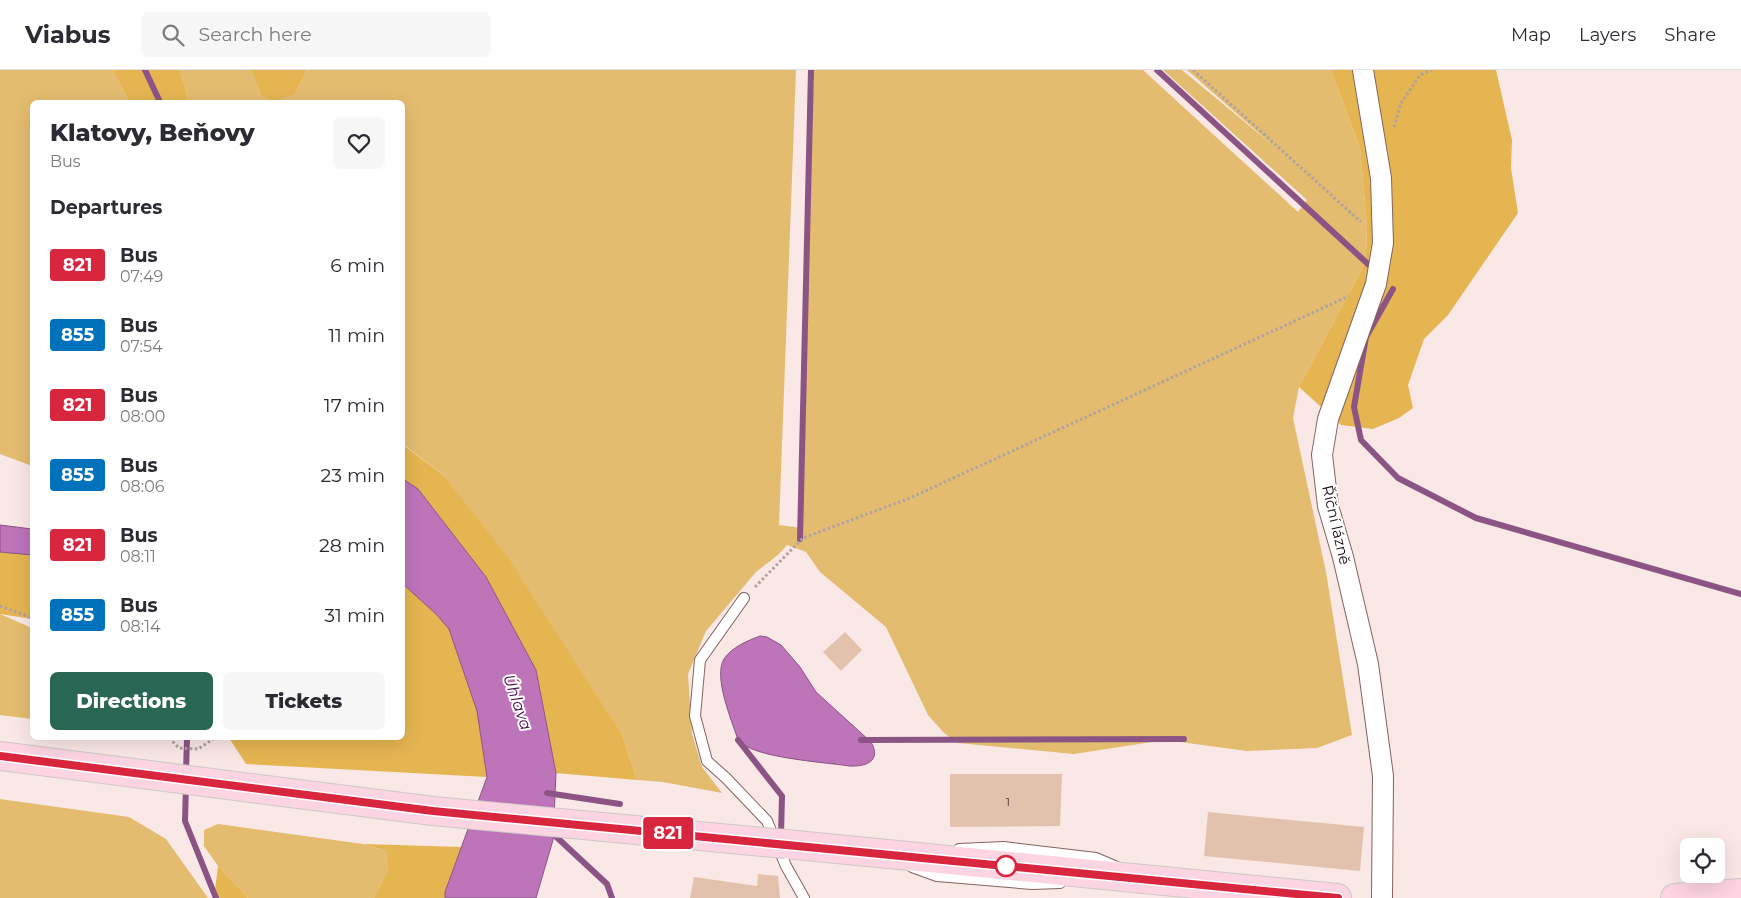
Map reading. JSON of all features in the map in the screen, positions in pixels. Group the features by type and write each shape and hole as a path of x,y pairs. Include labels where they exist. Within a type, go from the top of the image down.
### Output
{"main road":[{"path":"0,756 433,811 1148,880 1173,891 1338,898"},
{"path":"1674,898 1741,893"}],"street":[{"name":"Říční lázně","path":"1362,70 1381,178 1384,243 1376,284 1328,418 1322,455 1328,506 1368,664 1384,776 1382,898"}],"lane":[{"path":"744,598 700,660 695,716 707,761 767,821 786,866 804,898"}],"path":[{"path":"1193,70 1384,243"},
{"path":"1393,131 1401,103 1420,75 1431,70"},
{"path":"744,598 803,538 910,498 1376,284"},
{"path":"0,606 30,617"},
{"path":"170,740 179,748 198,748 212,740"}],"shaded area":[{"path":"0,70 112,70 129,100 30,100 30,465 0,454"},
{"path":"112,70 180,70 188,100 129,100"},
{"path":"180,70 251,70 261,95 295,94 307,70 796,70 779,525 802,528 813,70 1143,70 1298,212 1307,200 1163,70 1182,70 1275,147 1187,70 1331,70 1360,148 1367,226 1366,253 1363,267 1299,387 1293,418 1326,572 1352,735 1317,748 1247,751 1165,740 1074,754 958,743 944,733 928,715 886,627 820,572 806,552 787,545 778,555 756,572 706,631 688,674 692,734 702,767 722,793 663,782 637,780 622,735 459,496 443,475 405,446 405,100 188,100"},
{"path":"251,70 307,70 295,94 277,100 272,100 261,95"},
{"path":"1331,70 1496,70 1512,140 1511,168 1518,213 1448,315 1424,339 1408,385 1413,408 1399,418 1373,429 1341,425 1299,387 1363,267 1366,253 1367,226 1360,148"},
{"path":"405,446 443,475 507,556 622,735 637,780 556,773 536,670 486,577 418,489 405,480"},
{"path":"0,552 30,555 30,619 0,614"},
{"path":"405,586 436,614 449,629 477,711 487,777 246,764 230,740 405,740"},
{"path":"0,614 30,627 30,719 0,715"},
{"path":"0,799 129,817 166,839 208,898 0,898"},
{"path":"218,824 363,844 386,851 388,870 374,898 248,898 218,866 204,846 204,830"},
{"path":"363,844 462,847 445,892 445,898 374,898 388,870 386,851"},
{"path":"218,866 248,898 214,898"}],"water":[{"name":"Úhlava","path":"405,480 418,489 486,577 536,670 556,773 553,840 536,898 445,898 445,892 487,777 477,711 449,629 436,614 405,586"},
{"path":"0,525 30,529 30,555 0,552"},
{"path":"760,636 767,637 781,645 800,667 816,692 871,742 875,754 870,762 849,766 789,758 758,751 738,740 722,688 721,667 724,659 731,651 745,642"}],"building":[{"path":"845,632 862,650 841,671 823,652"},
{"path":"950,774 1062,774 1060,826 950,827"},
{"path":"1208,812 1364,827 1360,871 1204,856"},
{"path":"758,874 778,876 780,898 690,898 694,877 757,886"}],"waterway":[{"path":"145,70 159,100"},
{"path":"800,539 811,70"},
{"path":"1157,70 1369,265"},
{"path":"1393,289 1366,337 1354,407 1361,440 1398,478 1476,518 1741,594"},
{"path":"861,740 1184,739"},
{"path":"186,773 187,740"},
{"path":"738,740 782,796 781,835"},
{"path":"186,785 185,821 216,898"},
{"path":"547,793 620,804"},
{"path":"551,832 607,884 612,898"}],"bus line":[{"name":"821","path":"0,756 433,811 1338,898"}]}
